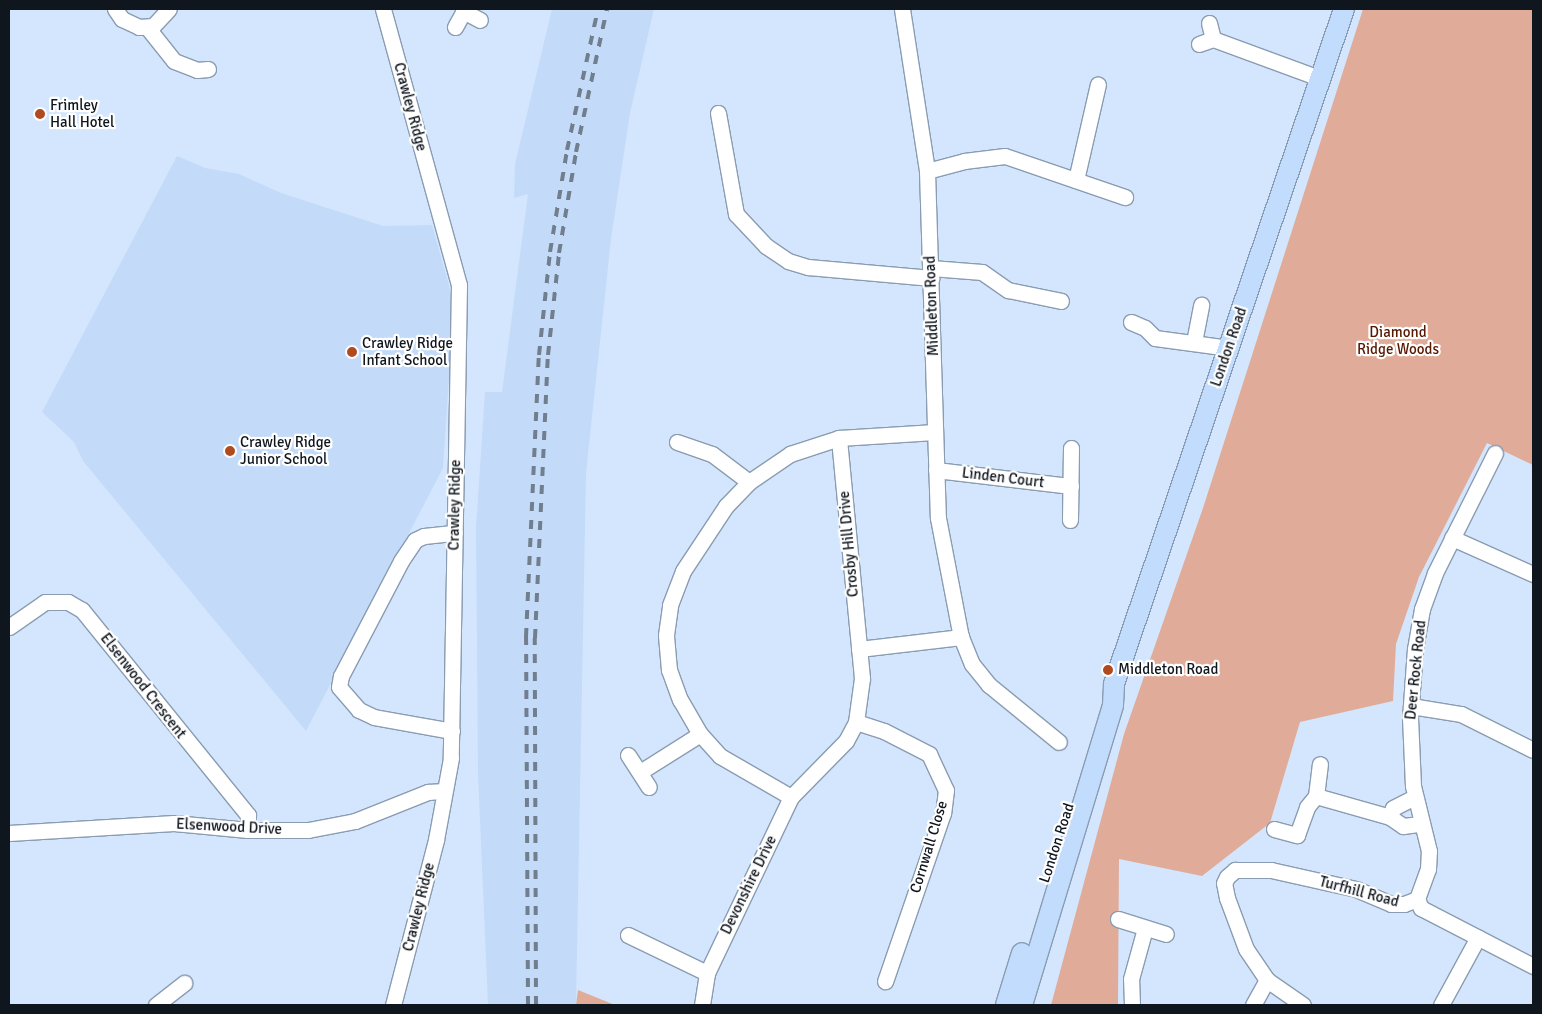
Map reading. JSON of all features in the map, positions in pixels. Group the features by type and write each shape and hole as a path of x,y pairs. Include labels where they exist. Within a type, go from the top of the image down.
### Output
{"main road":[{"name":"London Road","path":"1006,1005 1104,700 1114,684 1322,79 1344,9"},
{"name":"London Road","path":"1022,1005 1114,705 1114,684"}],"street":[{"path":"114,9 122,19 146,26 153,26 169,9"},
{"name":"Crawley Ridge","path":"383,9 459,285 451,758 436,840 393,1005"},
{"name":"Middleton Road","path":"902,9 916,78 927,171 938,518 961,637 972,664 989,685 1059,742"},
{"path":"455,27 464,10 480,20"},
{"path":"1209,23 1213,39"},
{"path":"146,26 174,61 197,70 208,69"},
{"path":"1199,44 1213,39 1322,79"},
{"path":"1076,180 1090,132 1098,84"},
{"path":"718,113 736,214 766,246 788,261 808,267 931,273 982,272 1008,290 1061,302"},
{"path":"927,171 964,161 1005,156 1125,197"},
{"path":"1194,342 1202,305"},
{"path":"1131,322 1146,328 1156,338 1229,348"},
{"path":"791,798 736,768 709,746 680,700 669,670 666,635 670,605 683,571 710,528 749,482 790,454 839,438 935,432"},
{"name":"Crosby Hill Drive","path":"791,798 846,741 856,722 862,678 839,438"},
{"path":"677,442 712,454 749,482"},
{"path":"1070,520 1072,448"},
{"name":"Deer Rock Road","path":"1417,899 1428,869 1429,851 1420,824 1415,797 1411,706 1415,649 1422,609 1452,538 1495,453"},
{"name":"Linden Court","path":"936,470 1071,486"},
{"path":"452,731 374,716 359,710 339,687 341,676 401,561 416,540 424,536 455,533"},
{"path":"1452,538 1533,574"},
{"name":"Elsenwood Crescent","path":"9,627 45,602 68,602 82,610 248,815 248,830"},
{"path":"859,650 961,637"},
{"path":"1411,706 1461,714 1533,750"},
{"name":"Cornwall Close","path":"856,722 884,731 929,754 946,790 943,813 899,962 885,980"},
{"path":"640,772 700,734"},
{"path":"628,755 649,787"},
{"path":"1274,829 1297,835 1307,807 1316,796 1320,764"},
{"name":"Elsenwood Drive","path":"9,834 174,823 248,830 333,827 369,817 428,792 444,792"},
{"path":"1316,796 1390,818 1403,826 1420,824"},
{"path":"1390,818 1393,808 1415,797"},
{"name":"Devonshire Drive","path":"702,1005 707,973 791,798"},
{"name":"Turfhill Road","path":"1267,980 1246,950 1236,926 1224,883 1227,877 1235,870 1271,870 1356,889 1391,904 1404,904 1417,899 1421,908 1533,966"},
{"path":"1118,919 1166,934"},
{"path":"1132,1005 1131,979 1145,928"},
{"path":"628,934 707,973"},
{"path":"1441,1005 1478,937"},
{"path":"1253,1005 1267,980 1303,1005"},
{"path":"156,1005 184,983"}],"shaded area":[{"path":"552,9 654,9 630,113 611,239 586,473 576,1005 488,1005 478,774 476,528 485,392 502,392 528,194 514,198 515,164"},
{"name":"Crawley Ridge Junior School","path":"177,156 205,168 239,174 281,193 383,226 432,225 450,289 453,318 443,468 306,731 83,461 74,442 42,412"}],"green space":[{"name":"Diamond Ridge Woods","path":"1363,9 1533,9 1533,465 1487,443 1419,577 1396,644 1393,701 1300,722 1270,823 1202,876 1119,859 1118,1005 1051,1005 1124,734 1203,508"},
{"path":"578,990 615,1005 576,1005"}],"railway":[{"path":"528,1005 526,637 539,355 550,252 567,150 598,9"},
{"path":"536,1005 535,638 548,355 559,253 576,152 607,9"}],"place":[{"name":"Frimley Hall Hotel","path":"40,114"},
{"name":"Crawley Ridge Infant School","path":"352,352"},
{"name":"Crawley Ridge Junior School","path":"230,451"},
{"name":"Middleton Road","path":"1108,670"}]}
